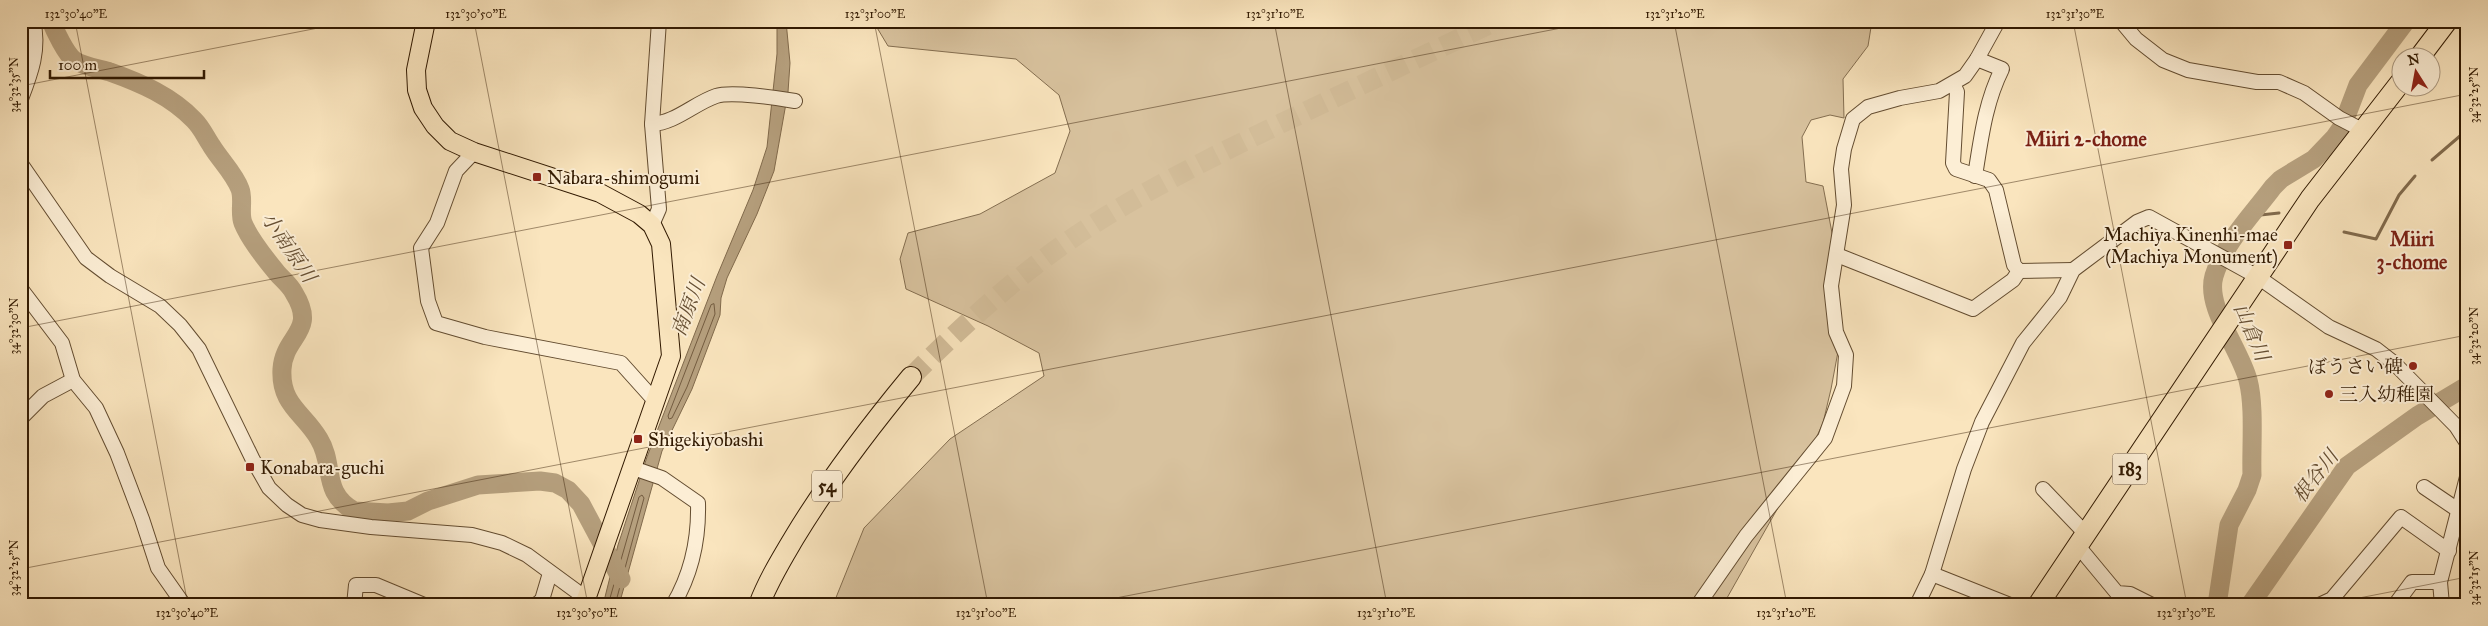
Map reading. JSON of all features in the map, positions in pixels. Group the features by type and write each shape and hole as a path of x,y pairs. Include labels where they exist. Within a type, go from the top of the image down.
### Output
{"highway":[{"path":"2427,48 2447,21"},
{"name":"183","path":"2038,605 2310,199 2351,124 2390,91"},
{"name":"54","path":"759,605 766,584 818,498 861,438 911,378"}],"main road":[{"path":"426,21 416,70 417,90 423,108 435,126 450,140 474,152 600,193 639,214 652,225 661,244 671,356 636,469 585,602"}],"street":[{"path":"21,99 33,66 37,40 33,21"},
{"path":"652,225 659,209 652,124 659,21"},
{"path":"1698,605 1746,536 1825,438 1844,386 1846,355 1836,332 1831,286 1844,205 1841,169 1844,149 1854,119 1868,107 1900,98 1939,91 1965,76 1977,59 1998,21"},
{"path":"2121,21 2136,40 2163,60 2188,70 2257,82 2279,82 2304,93 2351,124"},
{"path":"1974,176 1990,91 2002,69 1977,59"},
{"path":"1953,84 1957,92 1953,163 1956,169 1989,180 1996,190 2014,265 2019,271"},
{"path":"652,124 677,116 694,105 719,95 768,97 795,101"},
{"path":"474,152 456,171 437,223 421,248 428,301 436,323 485,337 621,363 656,402"},
{"path":"21,164 86,258 110,276 160,306 180,325 199,349 253,460 269,488 287,505 302,516 320,520 371,527 472,535 502,543 527,555 585,602"},
{"path":"1917,605 1932,574 1964,469 1982,422 2023,343 2060,297 2073,270 2137,222 2149,217 2258,277 2329,327 2376,349 2410,378 2463,432"},
{"path":"1837,255 1973,308 2014,280 2019,271"},
{"path":"2019,271 2073,270"},
{"path":"21,289 62,343 73,380 96,408 124,469 158,568 184,605"},
{"path":"21,418 43,396 73,380"},
{"path":"636,469 662,478 698,503 699,532 696,546 687,580 673,605"},
{"path":"2442,605 2440,582 2467,476"},
{"path":"2424,487 2458,510"},
{"path":"2043,489 2082,540 2117,593 2130,594 2152,605"},
{"path":"2319,605 2332,599 2401,517 2448,550"},
{"path":"536,605 542,600 550,573"},
{"path":"1932,574 2010,605"},
{"path":"2395,605 2412,582 2440,582"},
{"path":"354,605 356,585 376,585 424,605"}],"shaded area":[{"path":"873,21 1872,21 1868,46 1843,79 1844,118 1830,115 1811,120 1802,137 1806,182 1823,186 1838,264 1840,341 1823,423 1810,451 1723,605 833,605 864,528 950,439 1044,376 1039,353 988,326 906,289 900,259 908,233 980,214 1055,173 1070,131 1059,95 1016,59 888,46"}],"water":[{"path":"777,21 786,21 790,63 788,92 774,171 757,214 727,278 721,298 720,315 692,389 662,451 619,605 603,605 618,545 647,457 717,276 753,190 767,147 777,54"}],"waterway":[{"name":"小南原川","path":"51,21 64,48 74,60 144,86 165,97 185,111 199,126 234,177 241,193 242,219 246,229 263,255 292,290 300,306 303,317 298,333 284,358 282,381 294,408 319,439 327,459 333,487 344,504 354,511 388,513 408,511 428,501 478,485 540,481 555,483 568,490 581,504 621,579"},
{"name":"山倉川","path":"2217,605 2229,525 2247,490 2252,475 2252,427 2248,380 2214,301 2214,276 2232,240 2273,187 2281,179 2314,159 2335,137 2342,127 2358,85 2406,21"},
{"path":"2432,160 2467,130"},
{"path":"2344,232 2376,239 2399,195 2415,176"},
{"path":"2251,216 2279,213"},
{"name":"根谷川","path":"2250,605 2347,466 2417,416 2467,386"}],"tunnel":[{"path":"911,377 953,336 1018,279 1089,227 1115,211 1225,151 1496,21"}],"place":[{"name":"Nabara-shimogumi","path":"537,177"},
{"name":"Machiya Kinenhi-mae (Machiya Monument)","path":"2288,245"},
{"name":"ぼうさい碑","path":"2413,366"},
{"name":"三入幼稚園","path":"2329,394"},
{"name":"Shigekiyobashi","path":"638,439"},
{"name":"Konabara-guchi","path":"250,467"}],"district":[{"name":"Miiri 2-chome","path":"2086,139"},
{"name":"Miiri 3-chome","path":"2412,250"}],"water label":[{"name":"南原川","path":"688,307"}]}
